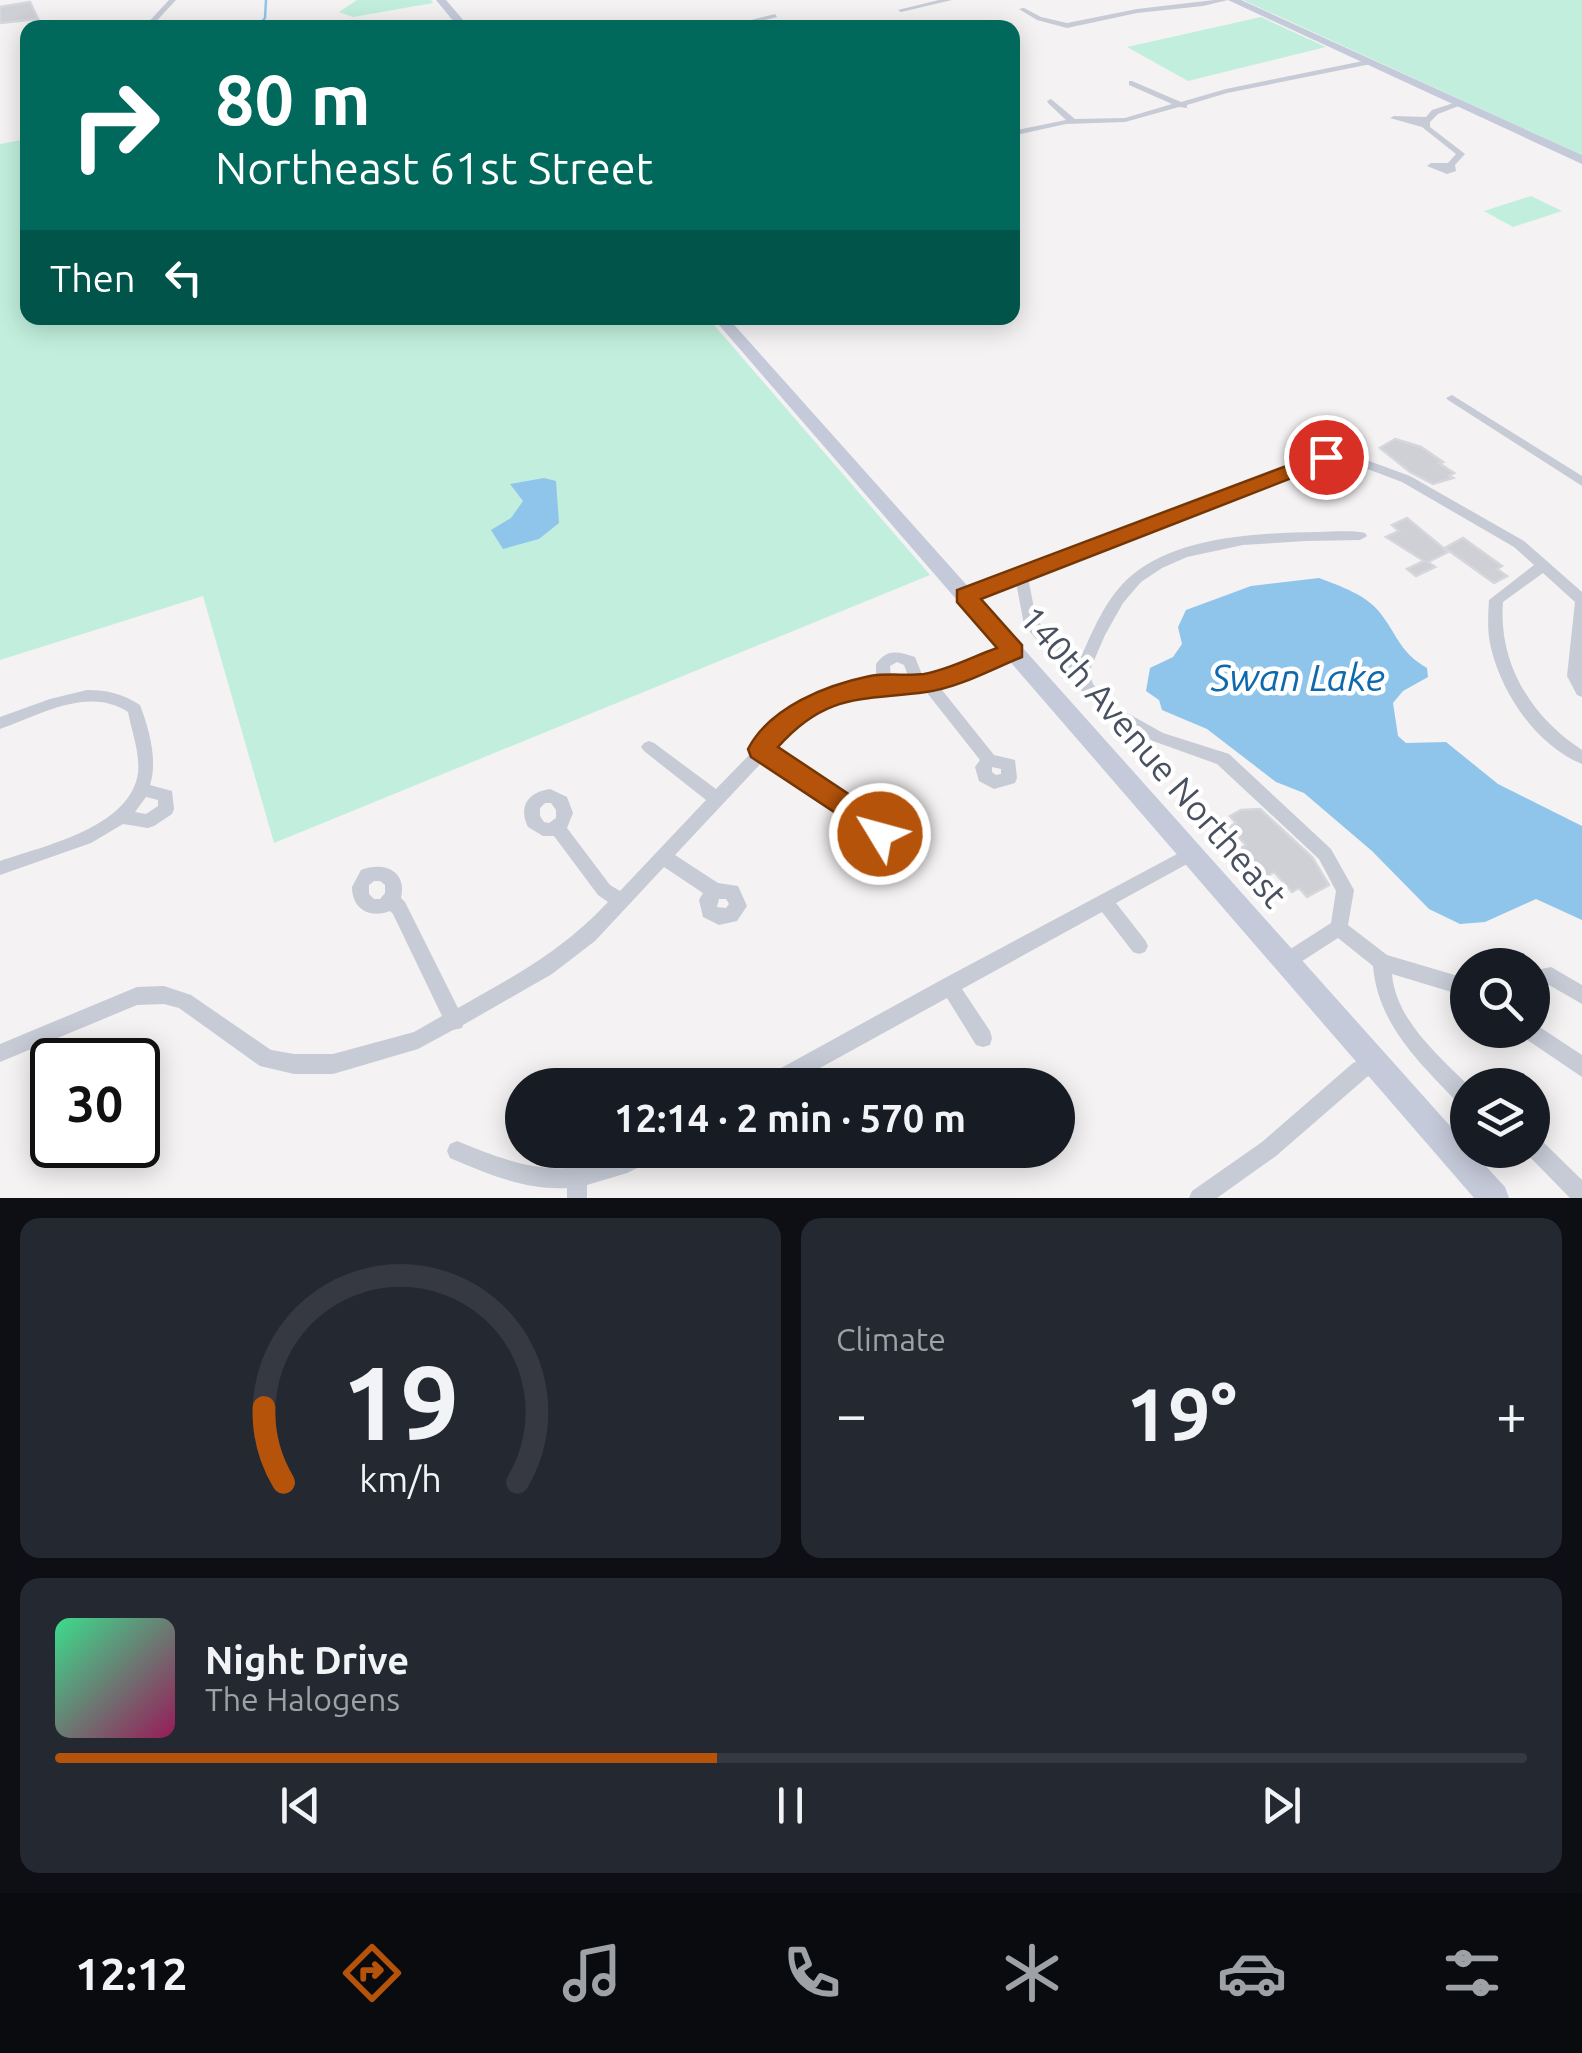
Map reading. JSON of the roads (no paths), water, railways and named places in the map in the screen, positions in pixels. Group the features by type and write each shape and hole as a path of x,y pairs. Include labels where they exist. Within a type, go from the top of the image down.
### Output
{"street":[{"path":"154,20 173,0"},
{"path":"440,0 458,20"},
{"path":"901,10 949,0"},
{"path":"1150,0 1161,9"},
{"path":"1022,9 1061,27 1224,0"},
{"path":"1234,0 1582,160"},
{"path":"758,20 775,16"},
{"path":"1020,132 1072,122 1125,120 1226,91 1368,62"},
{"path":"1132,83 1184,106"},
{"path":"1051,100 1072,122"},
{"path":"1450,165 1461,154 1427,122 1460,104"},
{"name":"140th Avenue Northeast","path":"726,325 1494,1198"},
{"path":"1452,398 1582,482"},
{"path":"966,596 1314,460 1350,458 1406,478 1519,544 1582,600 1574,676 1582,692"},
{"path":"1082,672 1099,632 1127,590 1156,567 1250,539 1360,536"},
{"path":"1544,565 1496,600 1505,672 1532,714 1582,758"},
{"path":"1021,573 1029,621 1082,672 1086,686 1106,708 1158,737 1223,760 1326,854 1345,890 1340,928"},
{"path":"0,1053 138,996 164,995 184,1001 266,1059 333,1064 384,1051 455,1022 546,968 589,934 665,858 780,728 818,702 884,684 923,683 1014,651"},
{"path":"884,684 883,664 895,656 910,662 923,683 989,760"},
{"path":"0,722 90,696 126,701 135,710 146,765 142,789 126,811 93,832 0,868"},
{"path":"648,747 717,799"},
{"path":"760,749 844,804 856,822"},
{"path":"126,811 148,821 166,809 166,796 142,789"},
{"path":"556,826 604,890 621,901"},
{"path":"800,1068 1192,854"},
{"path":"665,858 715,891"},
{"path":"389,899 400,908 455,1022"},
{"path":"1104,901 1139,946"},
{"path":"1287,961 1340,928"},
{"path":"1340,928 1382,962 1450,983"},
{"path":"1382,962 1381,990 1396,1017 1450,1078"},
{"path":"1550,976 1582,995"},
{"path":"949,985 983,1038"},
{"path":"1550,1044 1582,1067"},
{"path":"1199,1198 1269,1149 1360,1070 1376,1063"},
{"path":"457,1151 499,1170 577,1189 620,1168"},
{"path":"1550,1163 1582,1195"}],"water":[{"path":"544,478 556,481 559,523 539,539 503,549 491,530 511,518 523,501 510,484"},
{"name":"Swan Lake","path":"1319,578 1368,601 1405,650 1427,668 1428,677 1403,691 1393,703 1398,736 1406,743 1446,742 1498,784 1582,826 1582,920 1536,899 1485,922 1460,924 1429,909 1372,851 1304,793 1276,782 1207,729 1162,710 1159,700 1146,691 1150,668 1173,657 1182,644 1178,627 1186,610 1251,586"}],"waterway":[{"path":"263,20 266,0"}]}
